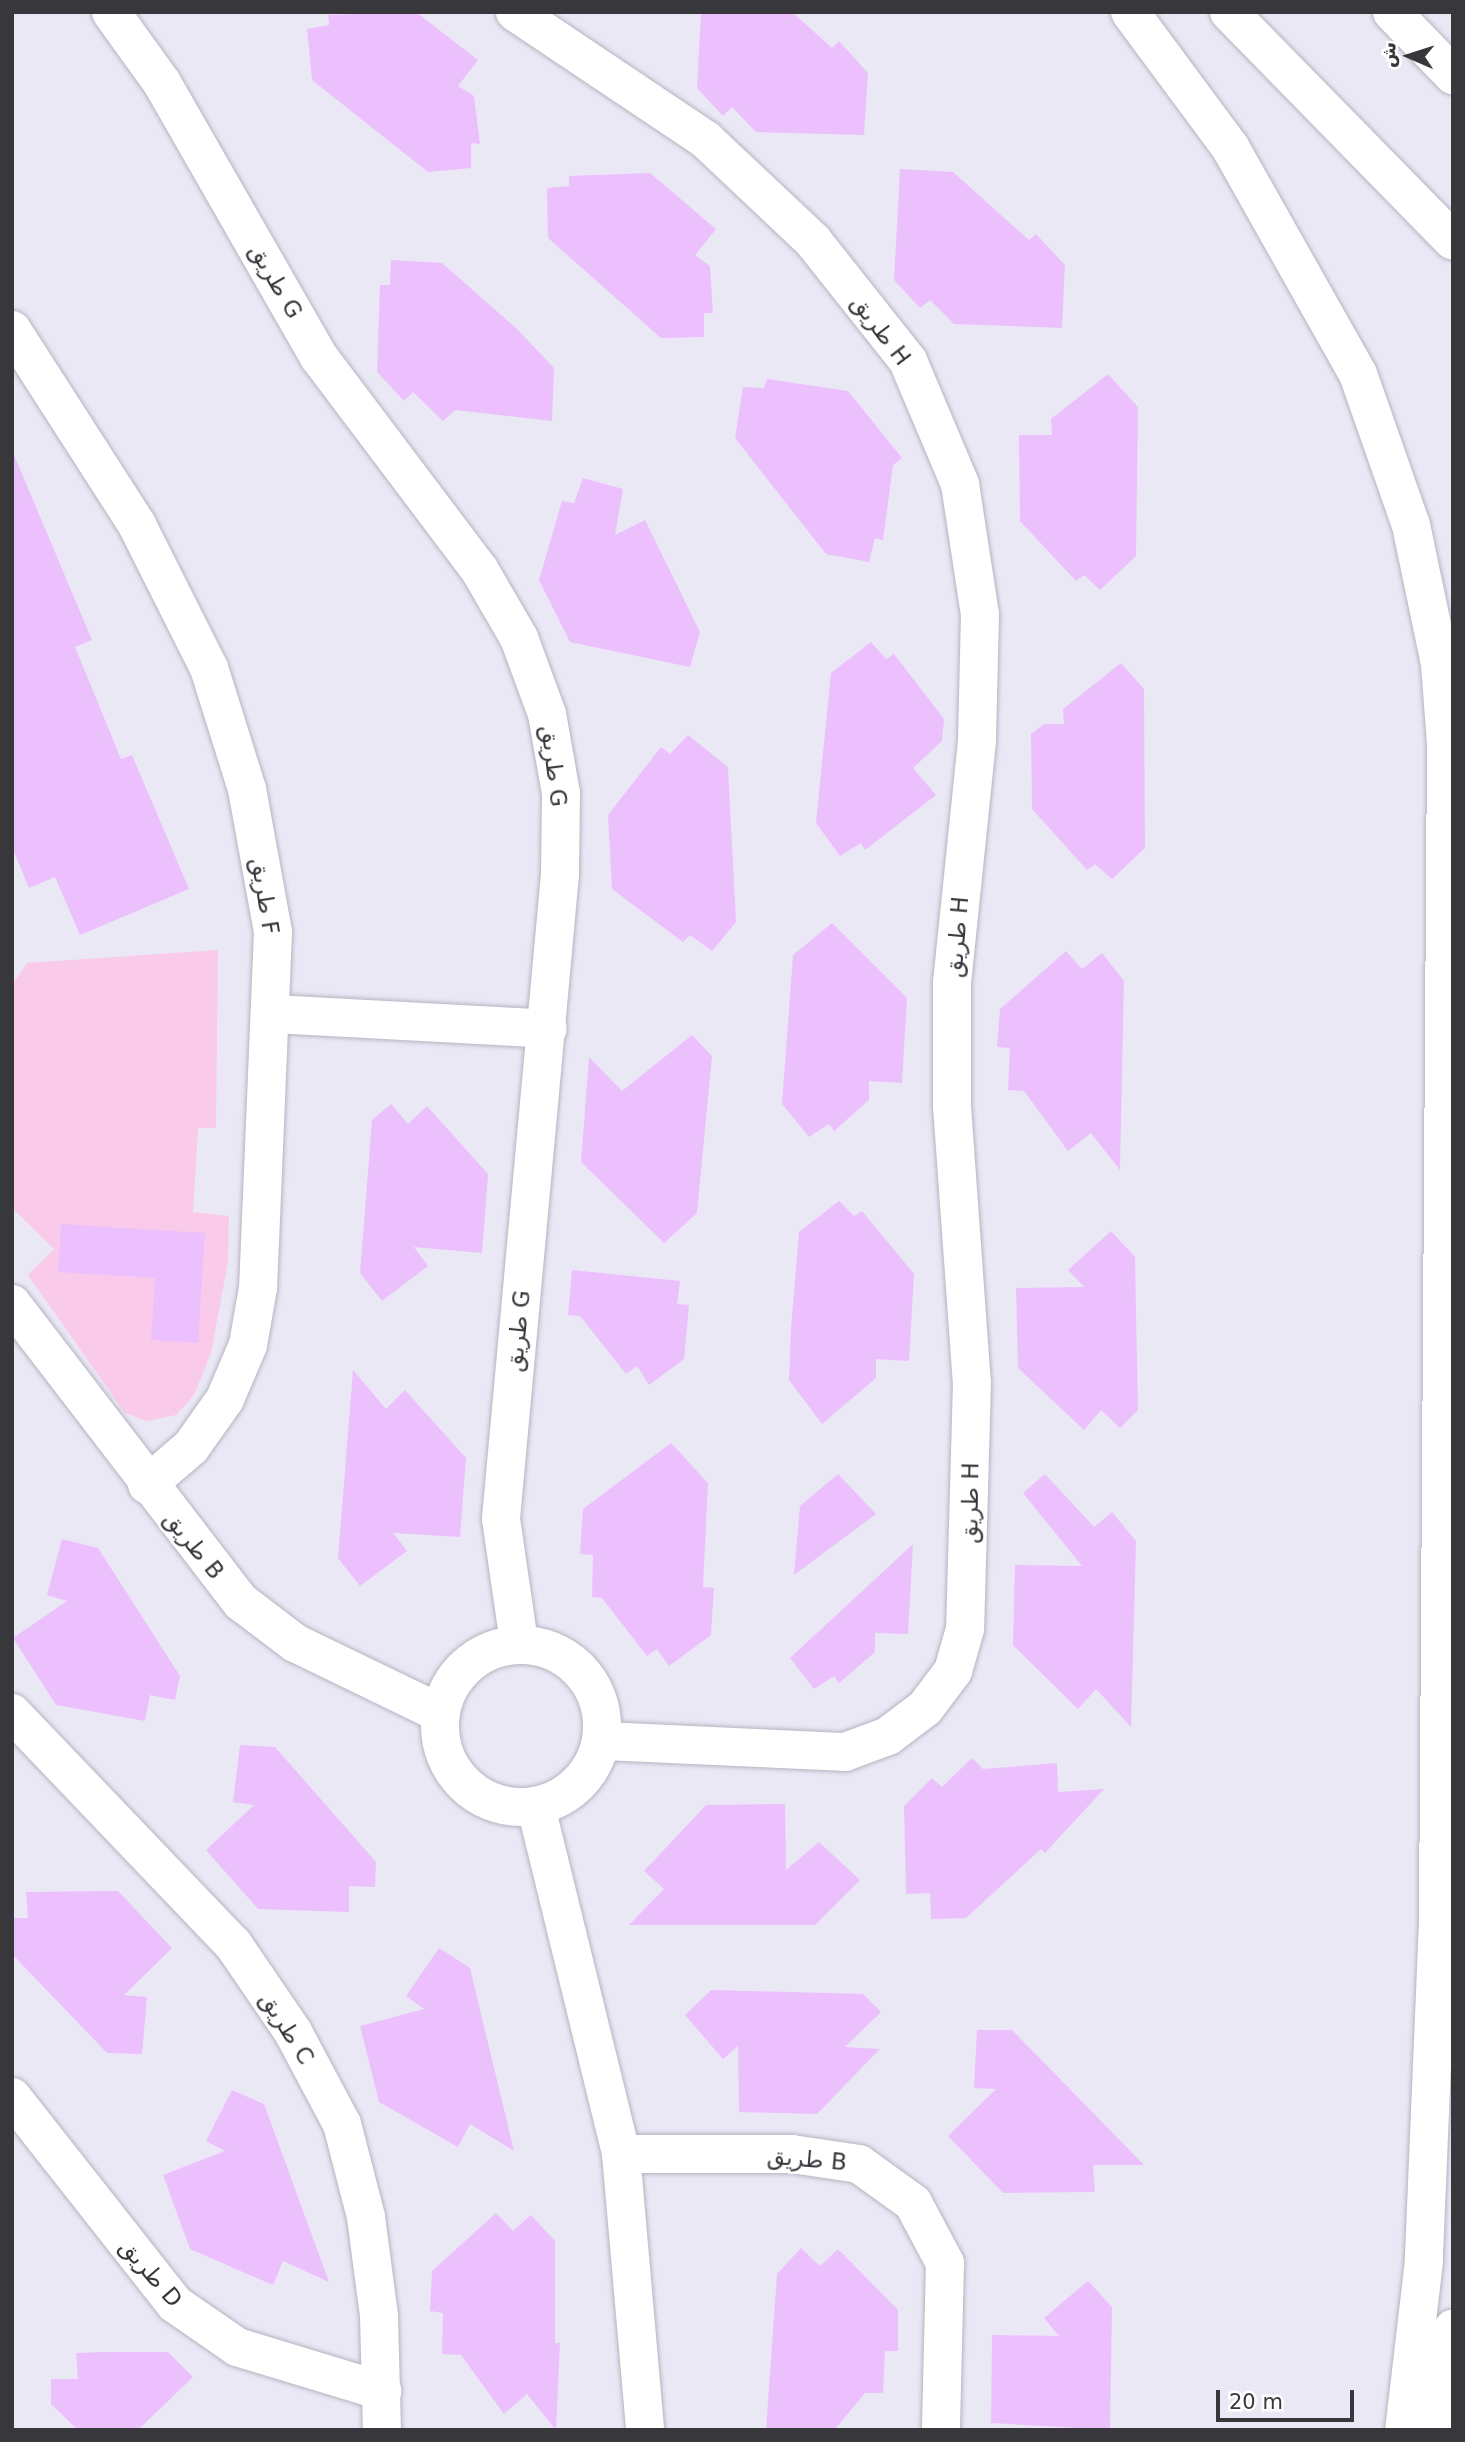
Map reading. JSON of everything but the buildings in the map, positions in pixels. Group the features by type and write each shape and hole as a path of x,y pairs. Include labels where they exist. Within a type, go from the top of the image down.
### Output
{"main road":[{"name":"طريق G","path":"111,12 162,83 319,356 479,569 519,638 547,714 561,793 548,1029 500,1518 519,1643"},
{"name":"طريق H","path":"515,12 706,140 813,241 908,361 960,484 980,615 977,741 952,983 953,1106 972,1382 965,1629 953,1671 916,1715 888,1736 845,1752 601,1741"},
{"path":"1130,12 1230,147 1358,374 1411,525 1440,664 1446,743 1438,1921 1424,2261 1404,2430"},
{"path":"1228,12 1453,241"},
{"path":"1392,12 1453,75"},
{"name":"طريق F","path":"12,330 137,525 209,668 247,789 273,932 274,1014 258,1287 248,1345 212,1418 191,1447 147,1485"},
{"path":"274,1014 548,1029"},
{"name":"طريق B","path":"12,1304 100,1413 147,1485 241,1602 295,1643 440,1713"},
{"path":"519,1643 554,1651 583,1672 600,1704 601,1741 589,1771 565,1794 536,1807 505,1807 476,1795 454,1773 442,1744 440,1713 449,1686 467,1664 519,1643"},
{"name":"طريق C","path":"12,1713 233,1944 299,2044 342,2124 366,2217 382,2391 382,2430"},
{"path":"536,1807 621,2154 645,2430"},
{"name":"طريق D","path":"12,2097 175,2304 237,2347 382,2391"},
{"name":"طريق B","path":"621,2154 792,2154 859,2164 913,2203 945,2263 941,2430"},
{"path":"1436,2430 1453,2328"}],"shaded area":[{"path":"218,950 216,1128 198,1128 193,1212 229,1216 228,1262 211,1353 194,1395 176,1415 147,1421 125,1413 28,1275 54,1249 12,1208 12,985 27,963"}]}
